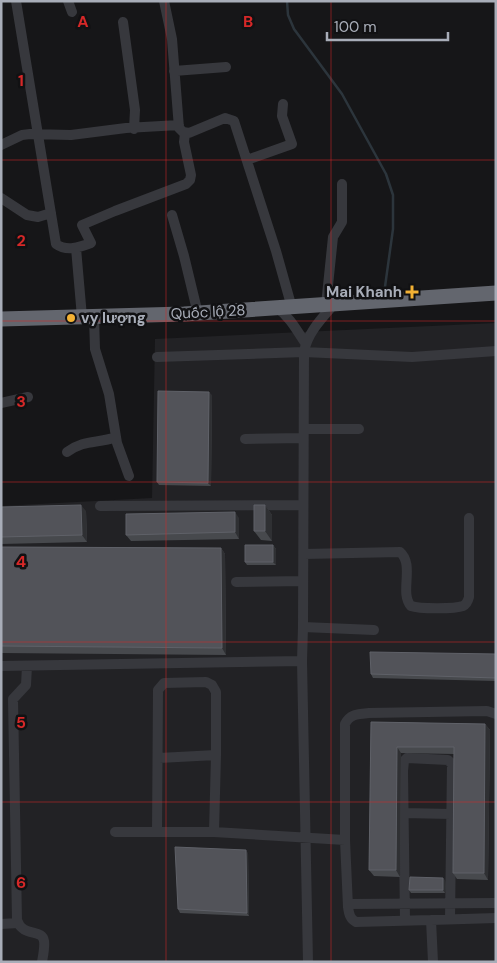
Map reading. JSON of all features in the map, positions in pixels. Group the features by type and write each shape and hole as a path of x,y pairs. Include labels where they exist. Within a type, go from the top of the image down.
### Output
{"highway":[{"name":"Quốc lộ 28","path":"1,319 198,314 496,293"}],"street":[{"path":"16,1 50,213 56,244 61,248 76,248 91,243 82,225 186,184 190,180 191,175 184,142 174,71 172,38 164,1"},
{"path":"68,1 72,12"},
{"path":"123,22 135,110 134,128"},
{"path":"174,71 226,67"},
{"path":"247,160 292,144 282,116 283,104"},
{"path":"1,145 22,135 30,134 79,134 134,128 182,129 192,132 225,118 232,119 236,126 276,251 284,313 294,325 305,348 302,661 308,962"},
{"path":"305,348 331,304 333,237 342,222 342,184"},
{"path":"1,198 27,215 38,217 50,213"},
{"path":"172,215 198,314"},
{"path":"76,248 95,349 109,394 116,437 129,476"},
{"path":"157,357 305,348 412,357 496,352"},
{"path":"1,403 28,397"},
{"path":"245,438 360,429"},
{"path":"67,452 85,442 104,441 116,437"},
{"path":"100,506 303,505"},
{"path":"304,554 400,552 404,555 407,599 411,606 418,609 461,607 467,602 469,597 469,518"},
{"path":"236,582 303,581"},
{"path":"303,627 374,630"},
{"path":"1,666 302,661"},
{"path":"27,666 26,685 13,699 18,923 19,927 24,931 37,933 42,936 44,940 42,962"},
{"path":"157,832 158,690 164,683 206,682 215,688 214,832"},
{"path":"496,714 487,711 369,713 353,715 345,724 348,904 349,914 353,920 356,922 496,918"},
{"path":"159,758 216,755"},
{"path":"405,920 403,766 407,758 448,760 452,764 450,919"},
{"path":"404,813 451,814"},
{"path":"115,832 214,832 346,840"},
{"path":"348,904 496,904"},
{"path":"431,920 433,962"},
{"path":"1,924 18,923"}],"shaded area":[{"path":"496,323 496,962 1,962 1,506 152,498 155,339"}],"building":[{"path":"158,391 209,392 208,483 157,482"},
{"path":"81,505 82,535 1,537 1,507"},
{"path":"254,505 265,505 265,531 254,531"},
{"path":"235,512 235,532 126,535 126,514"},
{"path":"245,545 273,545 273,562 245,562"},
{"path":"1,547 221,548 222,648 1,646"},
{"path":"370,652 496,654 496,678 371,674"},
{"path":"371,722 485,724 484,873 453,873 454,747 397,747 396,870 369,870"},
{"path":"175,847 246,850 247,913 178,909"},
{"path":"410,877 443,878 443,890 409,890"}],"waterway":[{"path":"287,1 288,15 294,29 342,94 386,174 393,195 393,229 384,294"}],"place":[{"name":"Mai Khanh","path":"412,292"},
{"name":"vy lượng","path":"71,318"}]}
